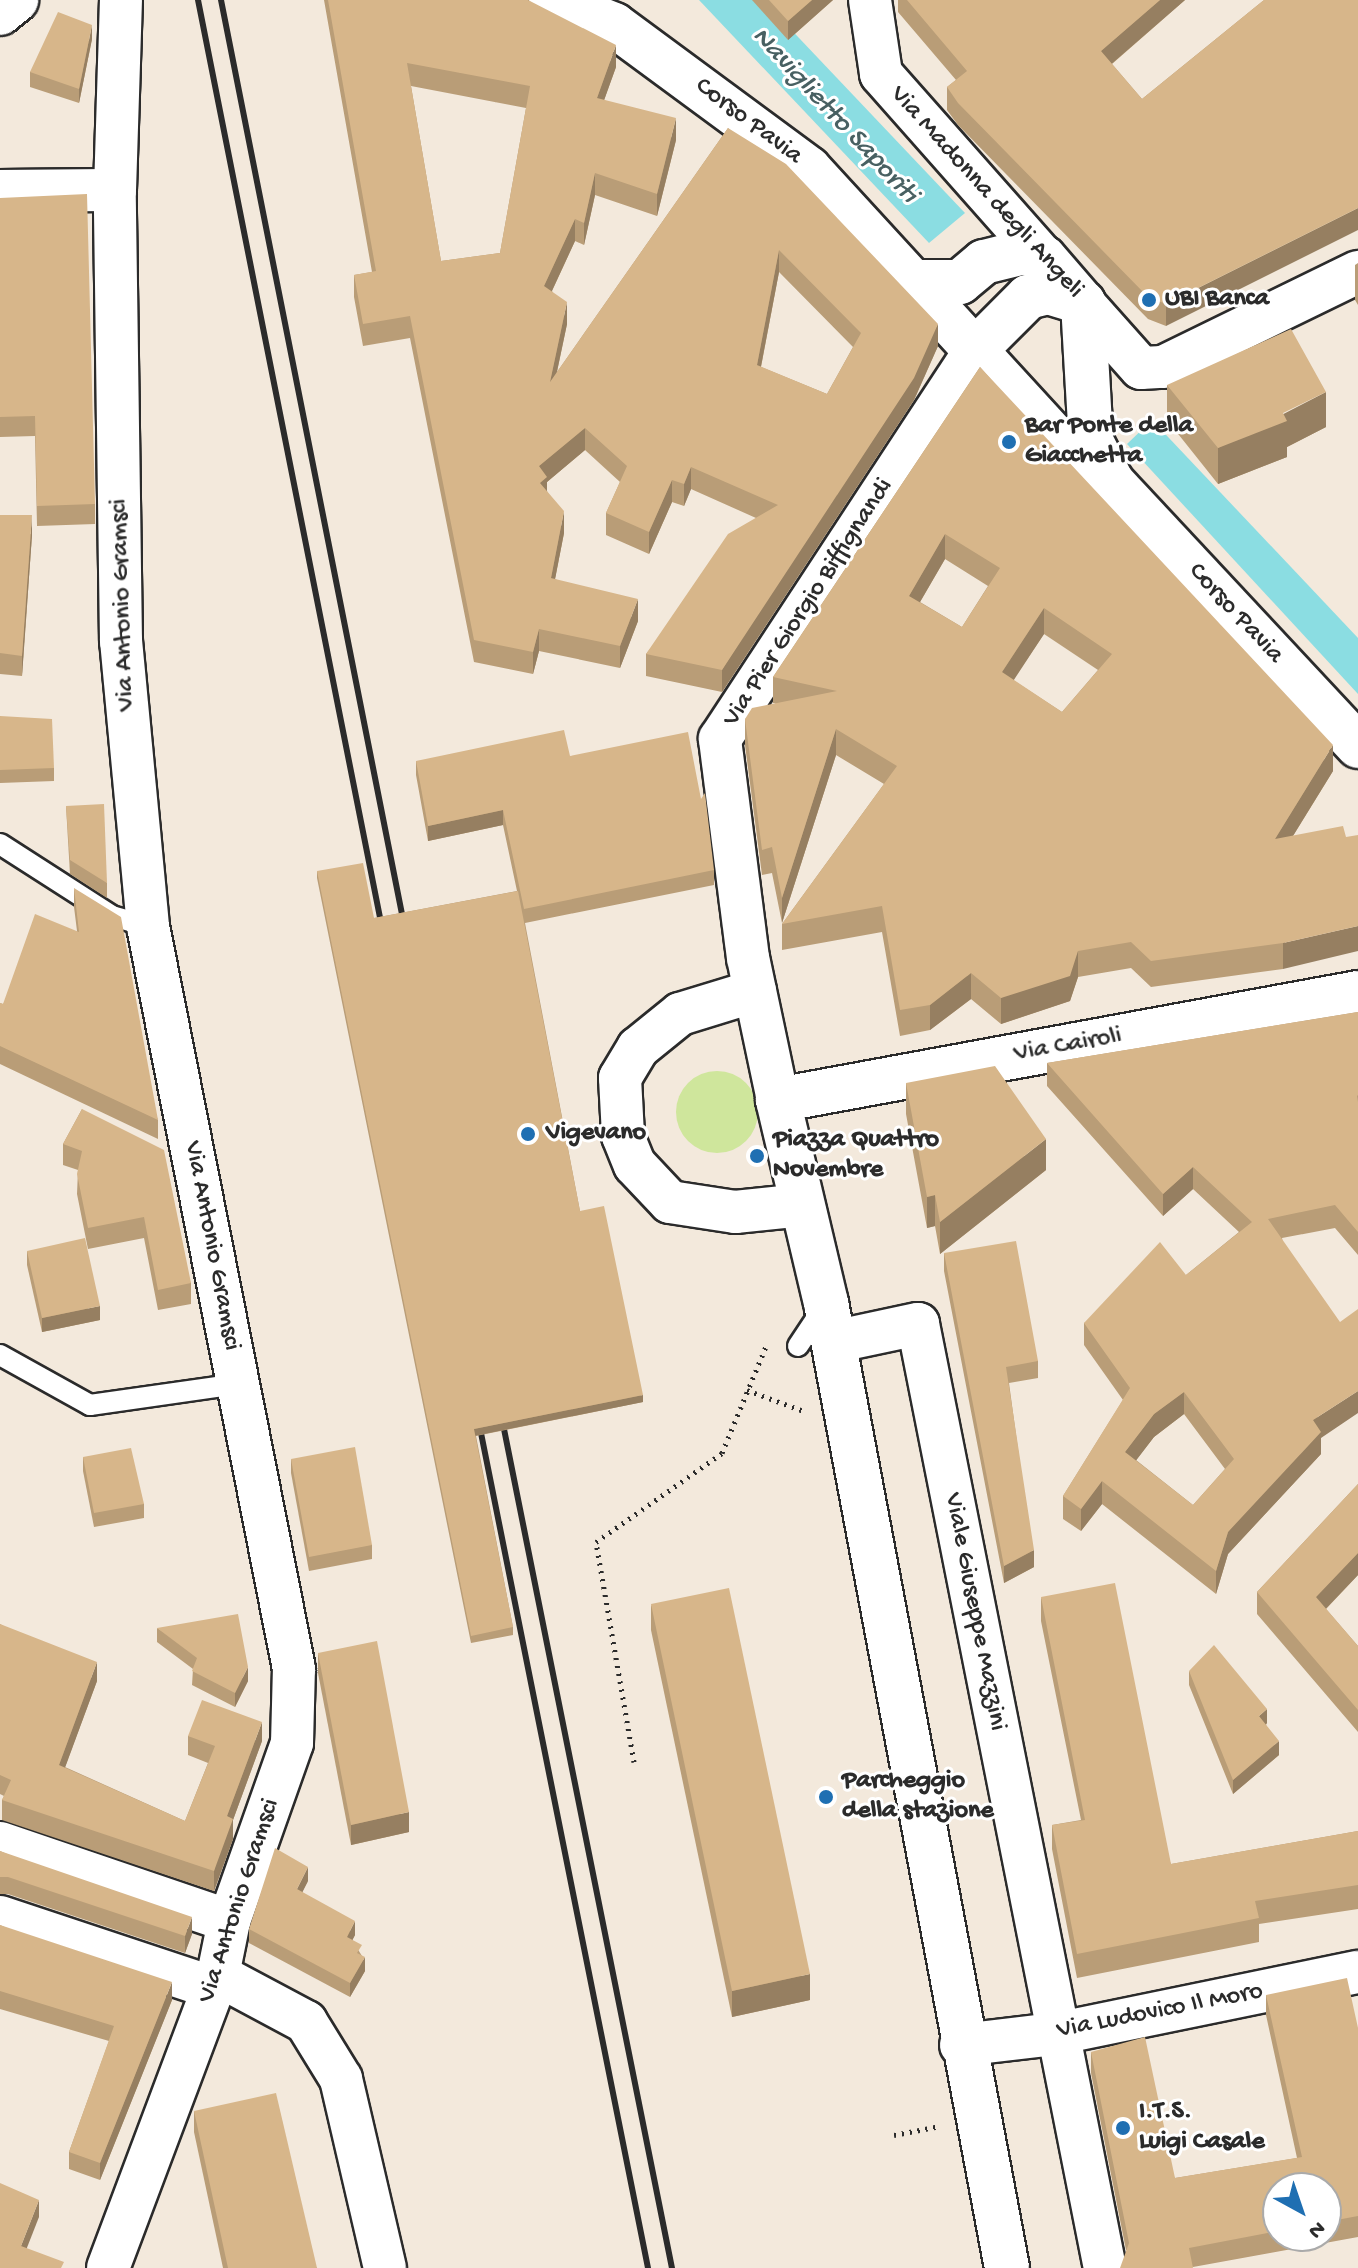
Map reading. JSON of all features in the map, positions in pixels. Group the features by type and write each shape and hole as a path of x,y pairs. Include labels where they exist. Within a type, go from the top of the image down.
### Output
{"street":[{"path":"0,13 16,0"},
{"name":"Via Antonio Gramsci","path":"108,2268 215,1982 229,1921 292,1743 294,1669 237,1384 184,1166 148,926 121,642 115,190 121,0"},
{"name":"Corso Pavia","path":"551,0 614,25 731,106 809,169 917,282 1076,460 1112,482 1358,746"},
{"name":"Via Madonna degli Angeli","path":"870,0 881,74 1141,368 1183,359 1358,272"},
{"path":"0,191 115,190"},
{"path":"917,282 960,282 1003,254 1044,258"},
{"path":"976,349 1028,297 1048,292 1083,303"},
{"name":"Corso Pavia","path":"1083,303 1091,441 1112,482"},
{"name":"Via Pier Giorgio Biffignandi","path":"778,1100 755,991 720,739 976,349"},
{"path":"1031,410 1088,400"},
{"path":"755,991 680,1014 638,1048 620,1078 623,1136 635,1165 670,1202 735,1212 803,1205"},
{"name":"Via Cairoli","path":"778,1100 1358,993"},
{"path":"778,1100 816,1258 819,1330 1007,2268"},
{"name":"Viale Giuseppe Mazzini","path":"819,1330 918,1324 1055,2034 1105,2268"},
{"path":"0,1843 229,1921"},
{"path":"0,1917 215,1982 306,2022 341,2079 385,2268"},
{"name":"Via Ludovico Il Moro","path":"961,2045 1055,2034 1358,1972"}],"lane":[{"path":"0,844 112,916 148,926"},
{"path":"0,1355 90,1405 237,1384"}],"path":[{"path":"634,1762 596,1542 722,1453 770,1338"}],"green space":[{"path":"717,1071 733,1074 746,1083 755,1096 758,1112 755,1128 746,1141 733,1150 717,1153 701,1150 688,1141 679,1128 676,1112 679,1096 688,1083 701,1074"}],"water":[{"name":"Naviglietto Saporiti","path":"699,0 763,0 965,213 929,243"},
{"path":"1152,420 1358,638 1358,694 1127,444"}],"building":[{"path":"328,0 528,0 616,45 597,98 676,118 657,194 595,173 584,223 575,219 544,286 567,302 550,382 728,128 786,164 938,324 914,378 722,670 646,654 728,534 778,505 691,467 684,484 672,480 649,532 606,513 627,466 585,428 539,466 547,477 540,483 564,511 551,578 638,599 620,646 539,629 533,652 474,640 410,316 363,324 354,275 376,271","holes":["407,63 530,86 500,253 441,261","779,250 861,333 827,394 757,365"]},
{"path":"769,0 812,0 788,21"},
{"path":"907,0 1160,0 1101,51 1142,99 1264,0 1358,0 1358,208 1166,304 1148,297 958,103 947,87 967,71"},
{"path":"58,12 92,25 79,89 30,72"},
{"path":"87,194 95,504 37,506 35,416 0,417 0,198"},
{"path":"1291,329 1326,392 1283,413 1287,421 1218,448 1167,385"},
{"path":"980,367 1333,745 1275,839 1343,826 1346,837 1358,835 1358,926 1283,943 1151,961 1131,942 1078,951 1070,976 1001,998 971,973 930,1005 900,1010 882,906 782,924 897,766 836,729 782,898 772,847 762,850 745,719 752,708 837,691 773,677","holes":["945,534 1000,568 962,627 909,596","1044,608 1112,654 1062,712 1002,672"]},
{"path":"0,515 32,515 22,656 0,653"},
{"path":"0,716 52,719 54,768 0,770"},
{"path":"564,730 570,756 688,732 701,799 705,793 714,870 524,909 503,810 428,826 416,761"},
{"path":"104,804 107,883 70,860 66,806"},
{"path":"363,863 374,918 518,891 580,1211 604,1206 643,1395 474,1429 513,1627 471,1636 317,871"},
{"path":"74,888 121,917 158,1120 0,1046 0,1003 3,1004 35,914 79,932"},
{"path":"1358,1012 1358,1232 1335,1205 1268,1219 1340,1322 1358,1309 1358,1391 1313,1420 1321,1432 1228,1532 1216,1571 1102,1481 1081,1509 1063,1496 1130,1388 1084,1323 1160,1242 1186,1275 1252,1222 1193,1167 1163,1194 1047,1063","holes":["1184,1392 1234,1459 1193,1505 1125,1452 1154,1414"]},
{"path":"995,1066 1046,1139 940,1222 935,1195 927,1197 906,1083"},
{"path":"82,1109 164,1150 191,1283 158,1290 144,1217 88,1228 77,1174 82,1151 63,1144"},
{"path":"85,1238 100,1306 42,1318 27,1251"},
{"path":"1016,1241 1038,1361 1006,1367 1034,1550 1004,1566 944,1253"},
{"path":"355,1447 372,1545 309,1557 291,1459"},
{"path":"131,1448 144,1504 94,1513 83,1457"},
{"path":"1358,1484 1358,1553 1316,1597 1358,1646 1358,1710 1257,1592"},
{"path":"1115,1583 1171,1864 1358,1831 1358,1885 1255,1901 1259,1918 1077,1954 1052,1825 1085,1820 1041,1597"},
{"path":"729,1588 810,1974 732,1991 651,1604"},
{"path":"238,1614 248,1667 235,1693 192,1671 197,1658 157,1628"},
{"path":"0,1624 97,1662 59,1765 185,1821 215,1746 188,1736 202,1700 262,1722 227,1816 233,1819 214,1871 2,1800 11,1780 0,1775"},
{"path":"377,1641 409,1812 351,1825 318,1653"},
{"path":"1214,1645 1267,1709 1259,1716 1279,1741 1233,1780 1189,1671"},
{"path":"275,1848 308,1867 297,1889 355,1921 347,1937 362,1945 357,1953 365,1957 350,1983 249,1929"},
{"path":"0,1851 192,1917 185,1936 8,1877 0,1877"},
{"path":"0,1925 172,1982 100,2163 69,2152 114,2026 0,1991"},
{"name":"I.T.S. Luigi Casale","path":"1347,1978 1358,2028 1358,2216 1342,2219 1342,2172 1262,2172 1262,2234 1189,2248 1193,2268 1120,2268 1129,2243 1091,2052 1145,2037 1175,2178 1302,2157 1266,1995"},
{"path":"276,2093 317,2268 228,2268 194,2111"},
{"path":"0,2183 39,2200 21,2246 64,2262 61,2268 0,2268"}],"railway":[{"path":"198,0 384,938"},
{"path":"221,0 406,934"},
{"path":"500,1409 672,2268"},
{"path":"477,1413 648,2268"}],"place":[{"name":"UBI Banca","path":"1149,300"},
{"name":"Bar Ponte della Giacchetta","path":"1009,442"},
{"name":"Vigevano","path":"528,1134"},
{"name":"Piazza Quattro Novembre","path":"757,1156"},
{"name":"Parcheggio della stazione","path":"826,1797"},
{"name":"I.T.S. Luigi Casale","path":"1123,2128"}]}
